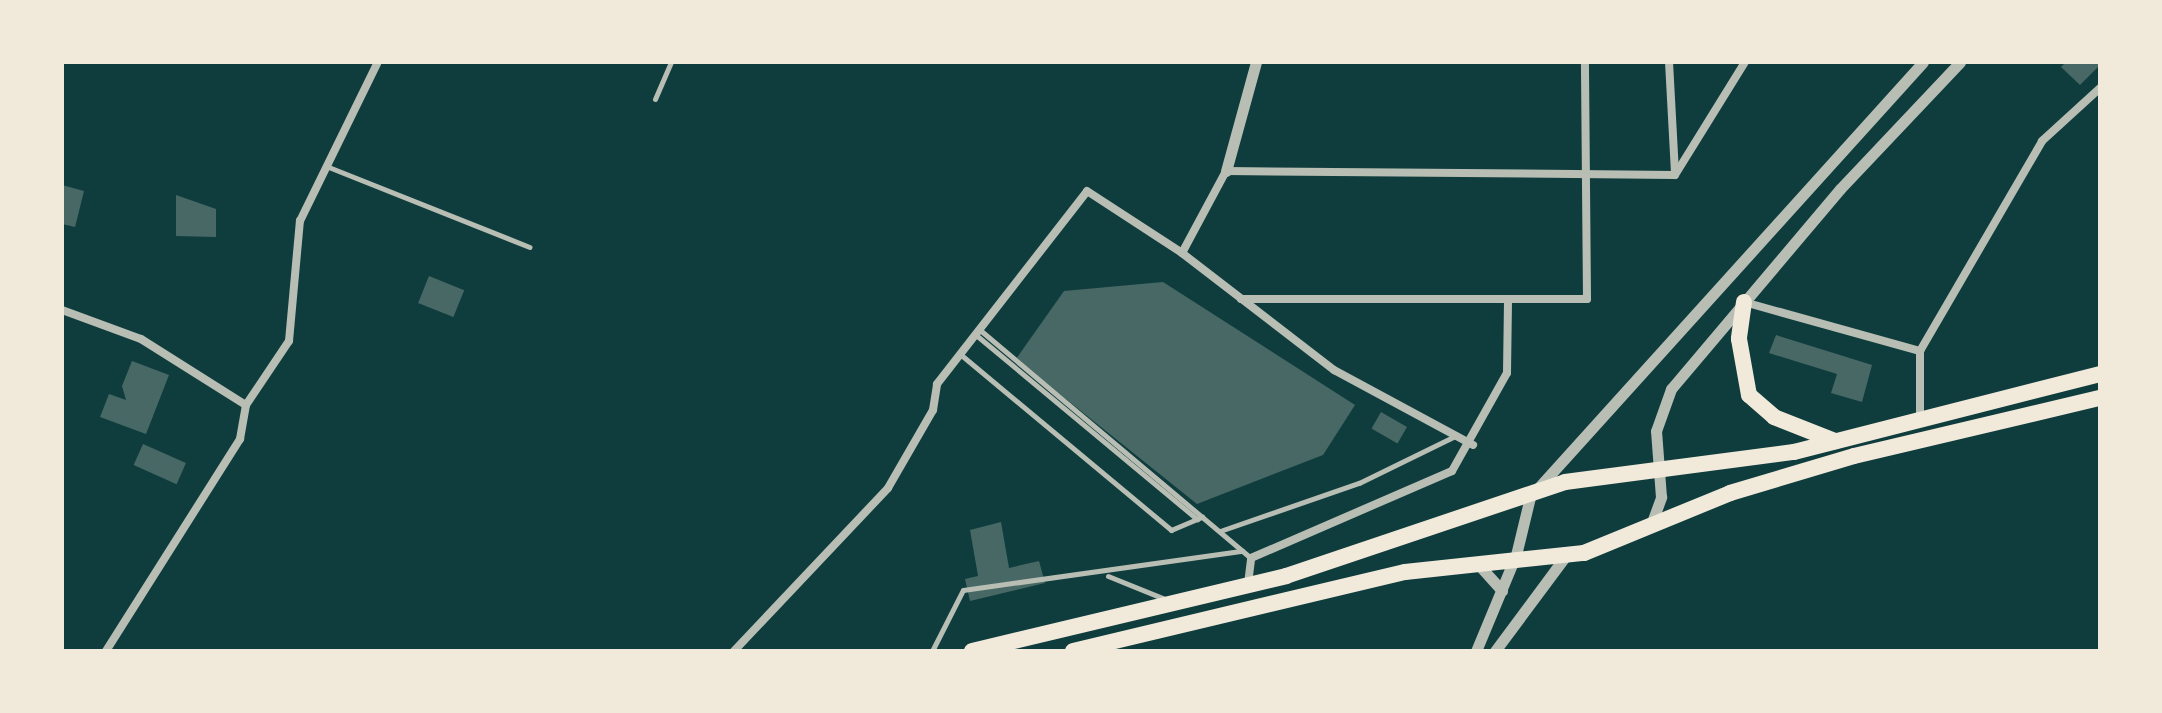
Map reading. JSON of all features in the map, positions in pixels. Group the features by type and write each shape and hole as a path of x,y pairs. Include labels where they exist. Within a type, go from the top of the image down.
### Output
{"highway":[{"path":"1744,302 1739,339 1749,395 1774,417 1835,441"},
{"path":"972,651 1248,585 1530,497 1565,482 1835,441 2100,374"},
{"path":"1082,650 1470,562 1516,555 1564,558 1639,535 1730,493 1854,456 2100,398"}],"street":[{"path":"106,651 240,439 246,405 292,333 296,239 325,166 378,62"},
{"path":"1182,253 1226,171 1256,62"},
{"path":"1241,299 1587,299 1585,62"},
{"path":"1669,62 1675,175"},
{"path":"1675,175 1745,62"},
{"path":"1476,651 1516,555 1530,497 1912,68 1923,62"},
{"path":"1639,535 1660,509 1654,467 1660,409 1744,302 1958,63"},
{"path":"1920,418 1920,351 2042,141 2100,88"},
{"path":"1226,171 1675,175"},
{"path":"734,651 888,488 933,410 937,384 1087,191 1182,253 1334,370 1473,445"},
{"path":"1248,585 1251,558 1437,483 1473,445 1509,365 1508,301"},
{"path":"1744,302 1920,351"},
{"path":"62,310 141,339 246,405"},
{"path":"1495,651 1564,558"},
{"path":"1470,562 1492,572 1502,591"}],"lane":[{"path":"655,99 671,62"},
{"path":"325,166 530,247"},
{"path":"977,332 1251,558"},
{"path":"960,354 1171,530 1199,518"},
{"path":"1219,531 1359,483 1456,436"},
{"path":"932,651 963,590 1047,573 1107,575 1243,550"},
{"path":"1107,575 1174,603"}],"building":[{"path":"2066,62 2100,62 2100,65 2080,85 2061,67"},
{"path":"62,185 84,191 75,227 62,224"},
{"path":"176,195 216,209 216,237 176,236"},
{"path":"429,276 464,290 453,317 418,303"},
{"path":"1163,282 1355,405 1323,455 1197,504 1016,359 1064,291"},
{"path":"1776,335 1872,365 1862,402 1831,393 1837,374 1769,353"},
{"path":"132,361 169,375 146,434 100,417 109,394 126,400 122,386"},
{"path":"1381,412 1407,427 1397,443 1372,428"},
{"path":"143,444 186,463 177,484 134,465"},
{"path":"1001,522 1009,568 1039,561 1045,583 970,601 965,579 978,576 970,530"}]}
